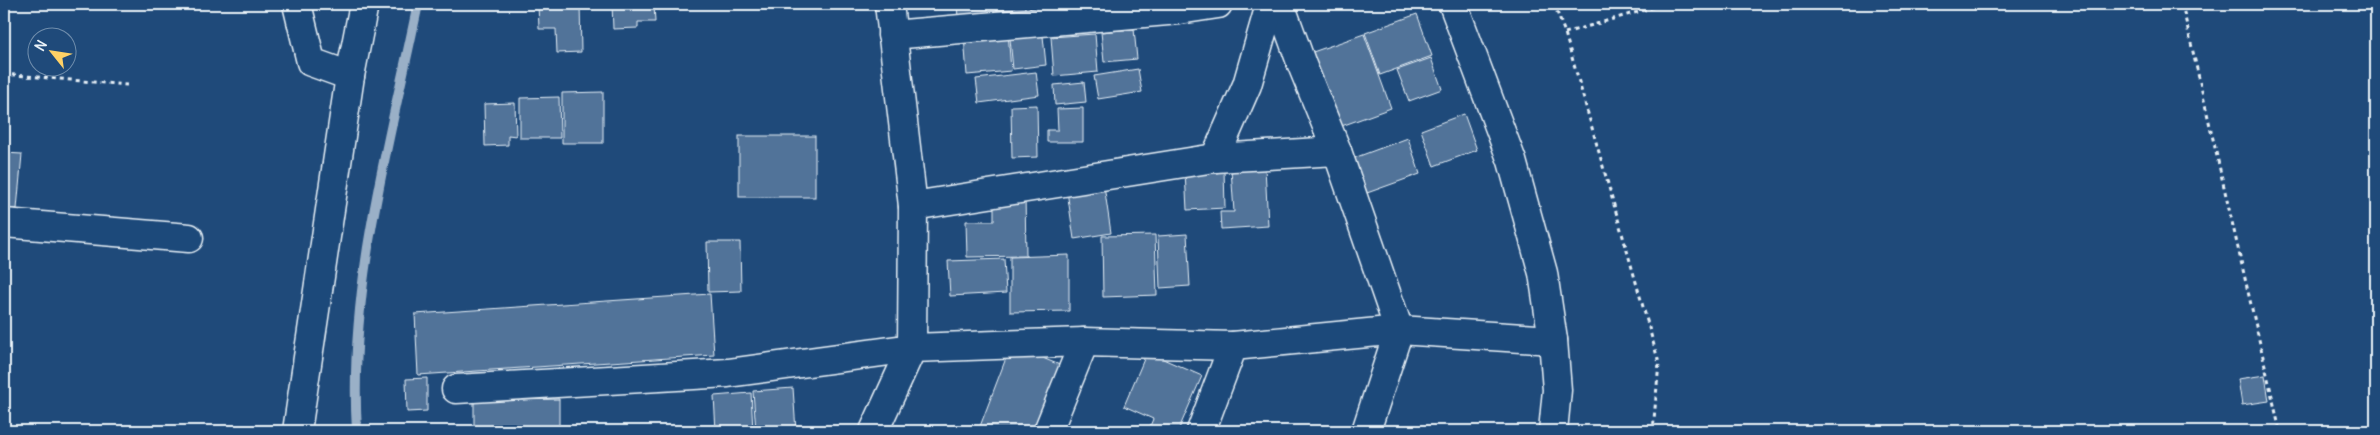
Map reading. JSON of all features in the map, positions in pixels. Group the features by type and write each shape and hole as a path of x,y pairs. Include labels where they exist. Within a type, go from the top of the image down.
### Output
{"street":[{"path":"297,4 312,62 350,76"},
{"path":"297,431 350,76 364,4"},
{"path":"874,431 912,348 913,206 889,4"},
{"path":"892,35 1218,4"},
{"path":"1453,4 1512,161 1543,272 1553,340 1557,390 1553,431"},
{"path":"1272,5 1302,65 1337,151 1399,330 1366,431"},
{"path":"1215,158 1247,85 1272,5"},
{"path":"913,206 1215,158 1337,151"},
{"path":"4,223 189,238"},
{"path":"456,389 728,373 912,348 1084,342 1233,346 1399,330 1553,340"},
{"path":"1048,431 1084,342"},
{"path":"1201,431 1233,346"}],"path":[{"path":"1554,4 1565,33 1659,363 1653,431"},
{"path":"1565,33 1665,4"},
{"path":"2182,4 2280,431"},
{"path":"4,74 127,85"},
{"path":"2362,431 2376,427"}],"building":[{"path":"538,4 580,4 581,52 557,53 556,29 539,29"},
{"path":"612,4 654,4 655,22 638,22 638,28 613,29"},
{"path":"957,4 1025,4 1025,13 958,18"},
{"path":"1030,4 1059,4 1059,16 1030,17"},
{"path":"1417,14 1432,56 1380,75 1365,33"},
{"path":"1134,29 1137,59 1104,62 1101,32"},
{"path":"1008,32 1011,71 967,75 964,36"},
{"path":"1095,34 1098,72 1054,76 1051,37"},
{"path":"1364,34 1391,108 1336,128 1310,53"},
{"path":"1043,36 1046,65 1013,69 1010,39"},
{"path":"1431,58 1442,89 1409,101 1397,70"},
{"path":"1138,69 1142,92 1098,99 1094,76"},
{"path":"1036,72 1039,95 979,103 976,79"},
{"path":"1084,82 1086,102 1055,105 1054,85"},
{"path":"603,92 603,143 562,143 562,93"},
{"path":"559,97 560,138 520,138 520,98"},
{"path":"515,103 516,136 508,135 508,145 485,146 484,104"},
{"path":"1037,105 1038,157 1012,158 1011,106"},
{"path":"1083,108 1083,142 1047,142 1047,130 1058,130 1057,109"},
{"path":"1464,114 1477,150 1434,166 1421,130"},
{"path":"739,136 815,136 815,197 739,197"},
{"path":"1408,138 1420,174 1367,193 1354,158"},
{"path":"4,153 22,154 17,209 4,208"},
{"path":"1265,167 1268,226 1221,229 1220,212 1234,212 1231,169"},
{"path":"1224,170 1225,208 1187,210 1185,172"},
{"path":"1104,185 1111,233 1074,239 1067,191"},
{"path":"994,194 1025,194 1026,256 967,257 966,221 994,221"},
{"path":"1187,234 1190,286 1160,288 1158,236"},
{"path":"1155,235 1157,295 1103,297 1102,236"},
{"path":"707,242 740,242 741,291 708,292"},
{"path":"1069,255 1069,311 1010,312 1010,257"},
{"path":"1004,259 1006,293 950,296 948,261"},
{"path":"710,294 714,355 418,375 415,314"},
{"path":"1011,345 1067,368 1042,431 985,431 979,429"},
{"path":"1147,352 1202,376 1178,431 1148,431 1153,419 1124,406"},
{"path":"2265,375 2269,401 2242,405 2238,379"},
{"path":"427,378 427,411 407,412 406,379"},
{"path":"793,388 796,431 756,431 753,391"},
{"path":"751,393 753,431 716,431 714,396"},
{"path":"559,399 559,431 474,431 474,401"},
{"path":"954,425 971,431 951,431"}],"waterway":[{"path":"357,431 356,377 359,323 365,270 373,216 418,4"}]}
